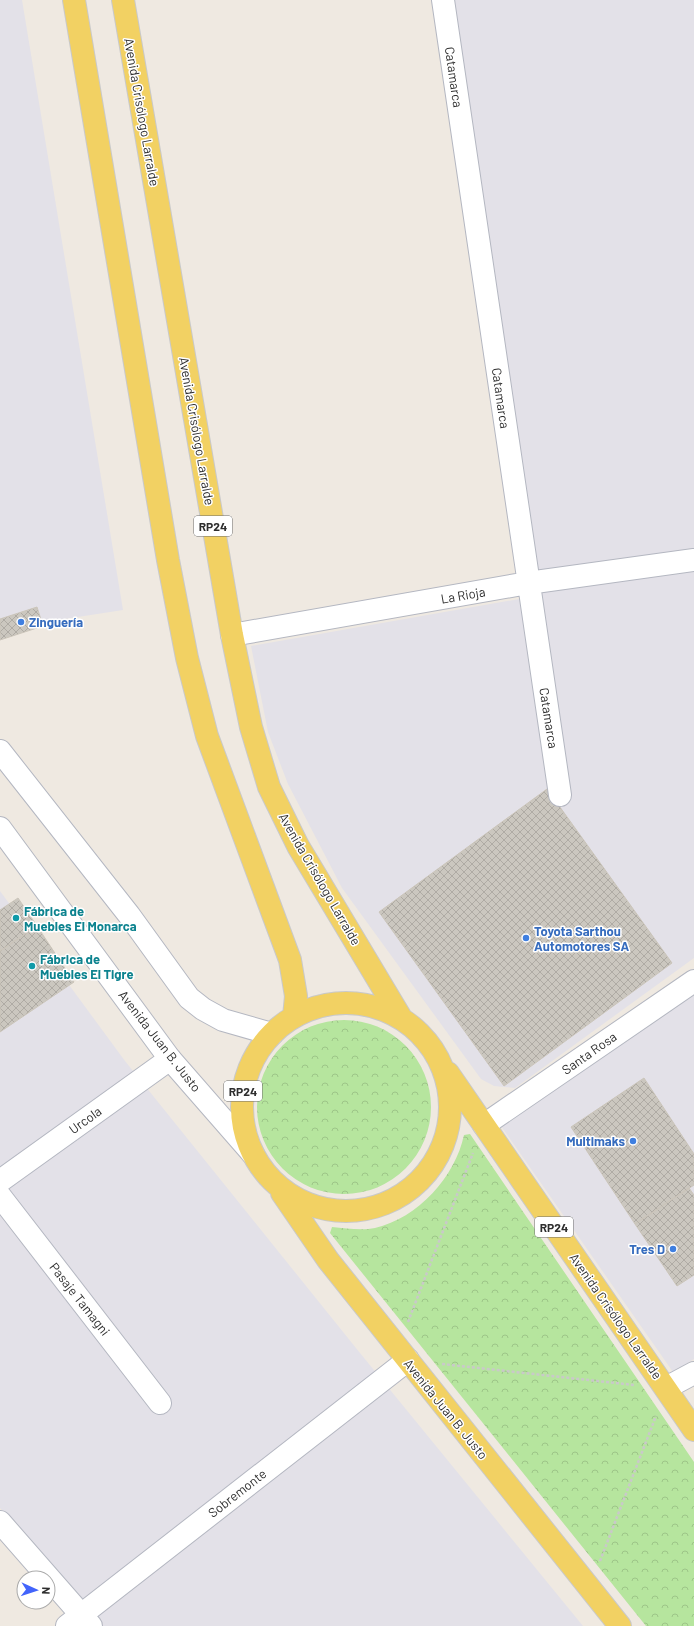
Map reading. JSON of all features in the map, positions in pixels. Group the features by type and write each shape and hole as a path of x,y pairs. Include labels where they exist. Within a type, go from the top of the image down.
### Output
{"main road":[{"path":"74,0 167,552 187,658 208,736 290,960 296,996 294,1017"},
{"name":"Avenida Crisólogo Larralde","path":"123,0 232,636 251,727 269,787 298,846 402,1018"},
{"name":"RP24","path":"348,1002 376,1007 402,1018 425,1039 442,1065 450,1096 449,1127 439,1156 420,1182 395,1200 366,1210 335,1212 305,1204 278,1187 264,1172 253,1154 243,1124 243,1091 253,1060 272,1034 294,1017 320,1006 348,1002"},
{"name":"Avenida Crisólogo Larralde","path":"442,1065 694,1430"},
{"name":"Avenida Juan B. Justo","path":"278,1187 328,1260 590,1589 616,1625"}],"street":[{"name":"Catamarca","path":"442,0 560,795"},
{"name":"La Rioja","path":"232,636 528,583 694,560"},
{"path":"0,751 129,915 189,998 223,1020 272,1034"},
{"name":"Avenida Juan B. Justo","path":"0,828 170,1059 253,1154"},
{"name":"Santa Rosa","path":"484,1125 694,981"},
{"name":"Urcola","path":"0,1181 170,1059"},
{"name":"Pasaje Tamagni","path":"0,1196 160,1403"},
{"name":"Sobremonte","path":"79,1622 403,1354"},
{"path":"666,1388 694,1373"},
{"path":"0,1522 79,1622"}],"path":[{"path":"484,1125 403,1354 666,1388 590,1589"}],"shaded area":[{"path":"0,0 22,0 123,610 0,629"},
{"path":"454,0 694,0 694,958 515,1088 494,1086 481,1079 342,888 288,784 268,732 251,646 542,595"},
{"path":"0,891 125,1061 360,1353 583,1626 103,1626 56,1572 56,1570 54,1570 0,1508"},
{"path":"694,991 694,1359 673,1372 501,1126"}],"green space":[{"path":"335,1020 353,1020 385,1030 406,1045 421,1066 431,1098 431,1116 421,1148 406,1169 385,1184 369,1190 353,1194 335,1194 303,1184 282,1169 267,1148 261,1132 257,1116 257,1098 267,1066 282,1045 303,1030 319,1024"},
{"path":"470,1134 694,1462 694,1626 646,1626 330,1233 332,1227 359,1229 375,1228 391,1223 406,1215 432,1194 452,1166 464,1135"}],"building":[{"name":"Zinguería","path":"37,607 43,626 0,640 0,619"},
{"name":"Toyota Sarthou Automotores SA","path":"547,789 672,963 504,1086 379,912"},
{"name":"Fábrica de Muebles El Monarca","path":"18,898 37,926 0,951 0,910"},
{"name":"Fábrica de Muebles El Tigre","path":"37,926 74,982 0,1032 0,951"},
{"name":"Multimaks","path":"644,1078 694,1154 694,1185 635,1224 571,1127"},
{"name":"Tres D","path":"689,1188 694,1195 694,1275 677,1286 635,1224"}],"place":[{"name":"Zinguería","path":"21,622"},
{"name":"Fábrica de Muebles El Monarca","path":"16,918"},
{"name":"Toyota Sarthou Automotores SA","path":"526,938"},
{"name":"Fábrica de Muebles El Tigre","path":"32,966"},
{"name":"Multimaks","path":"633,1141"},
{"name":"Tres D","path":"673,1249"}]}
